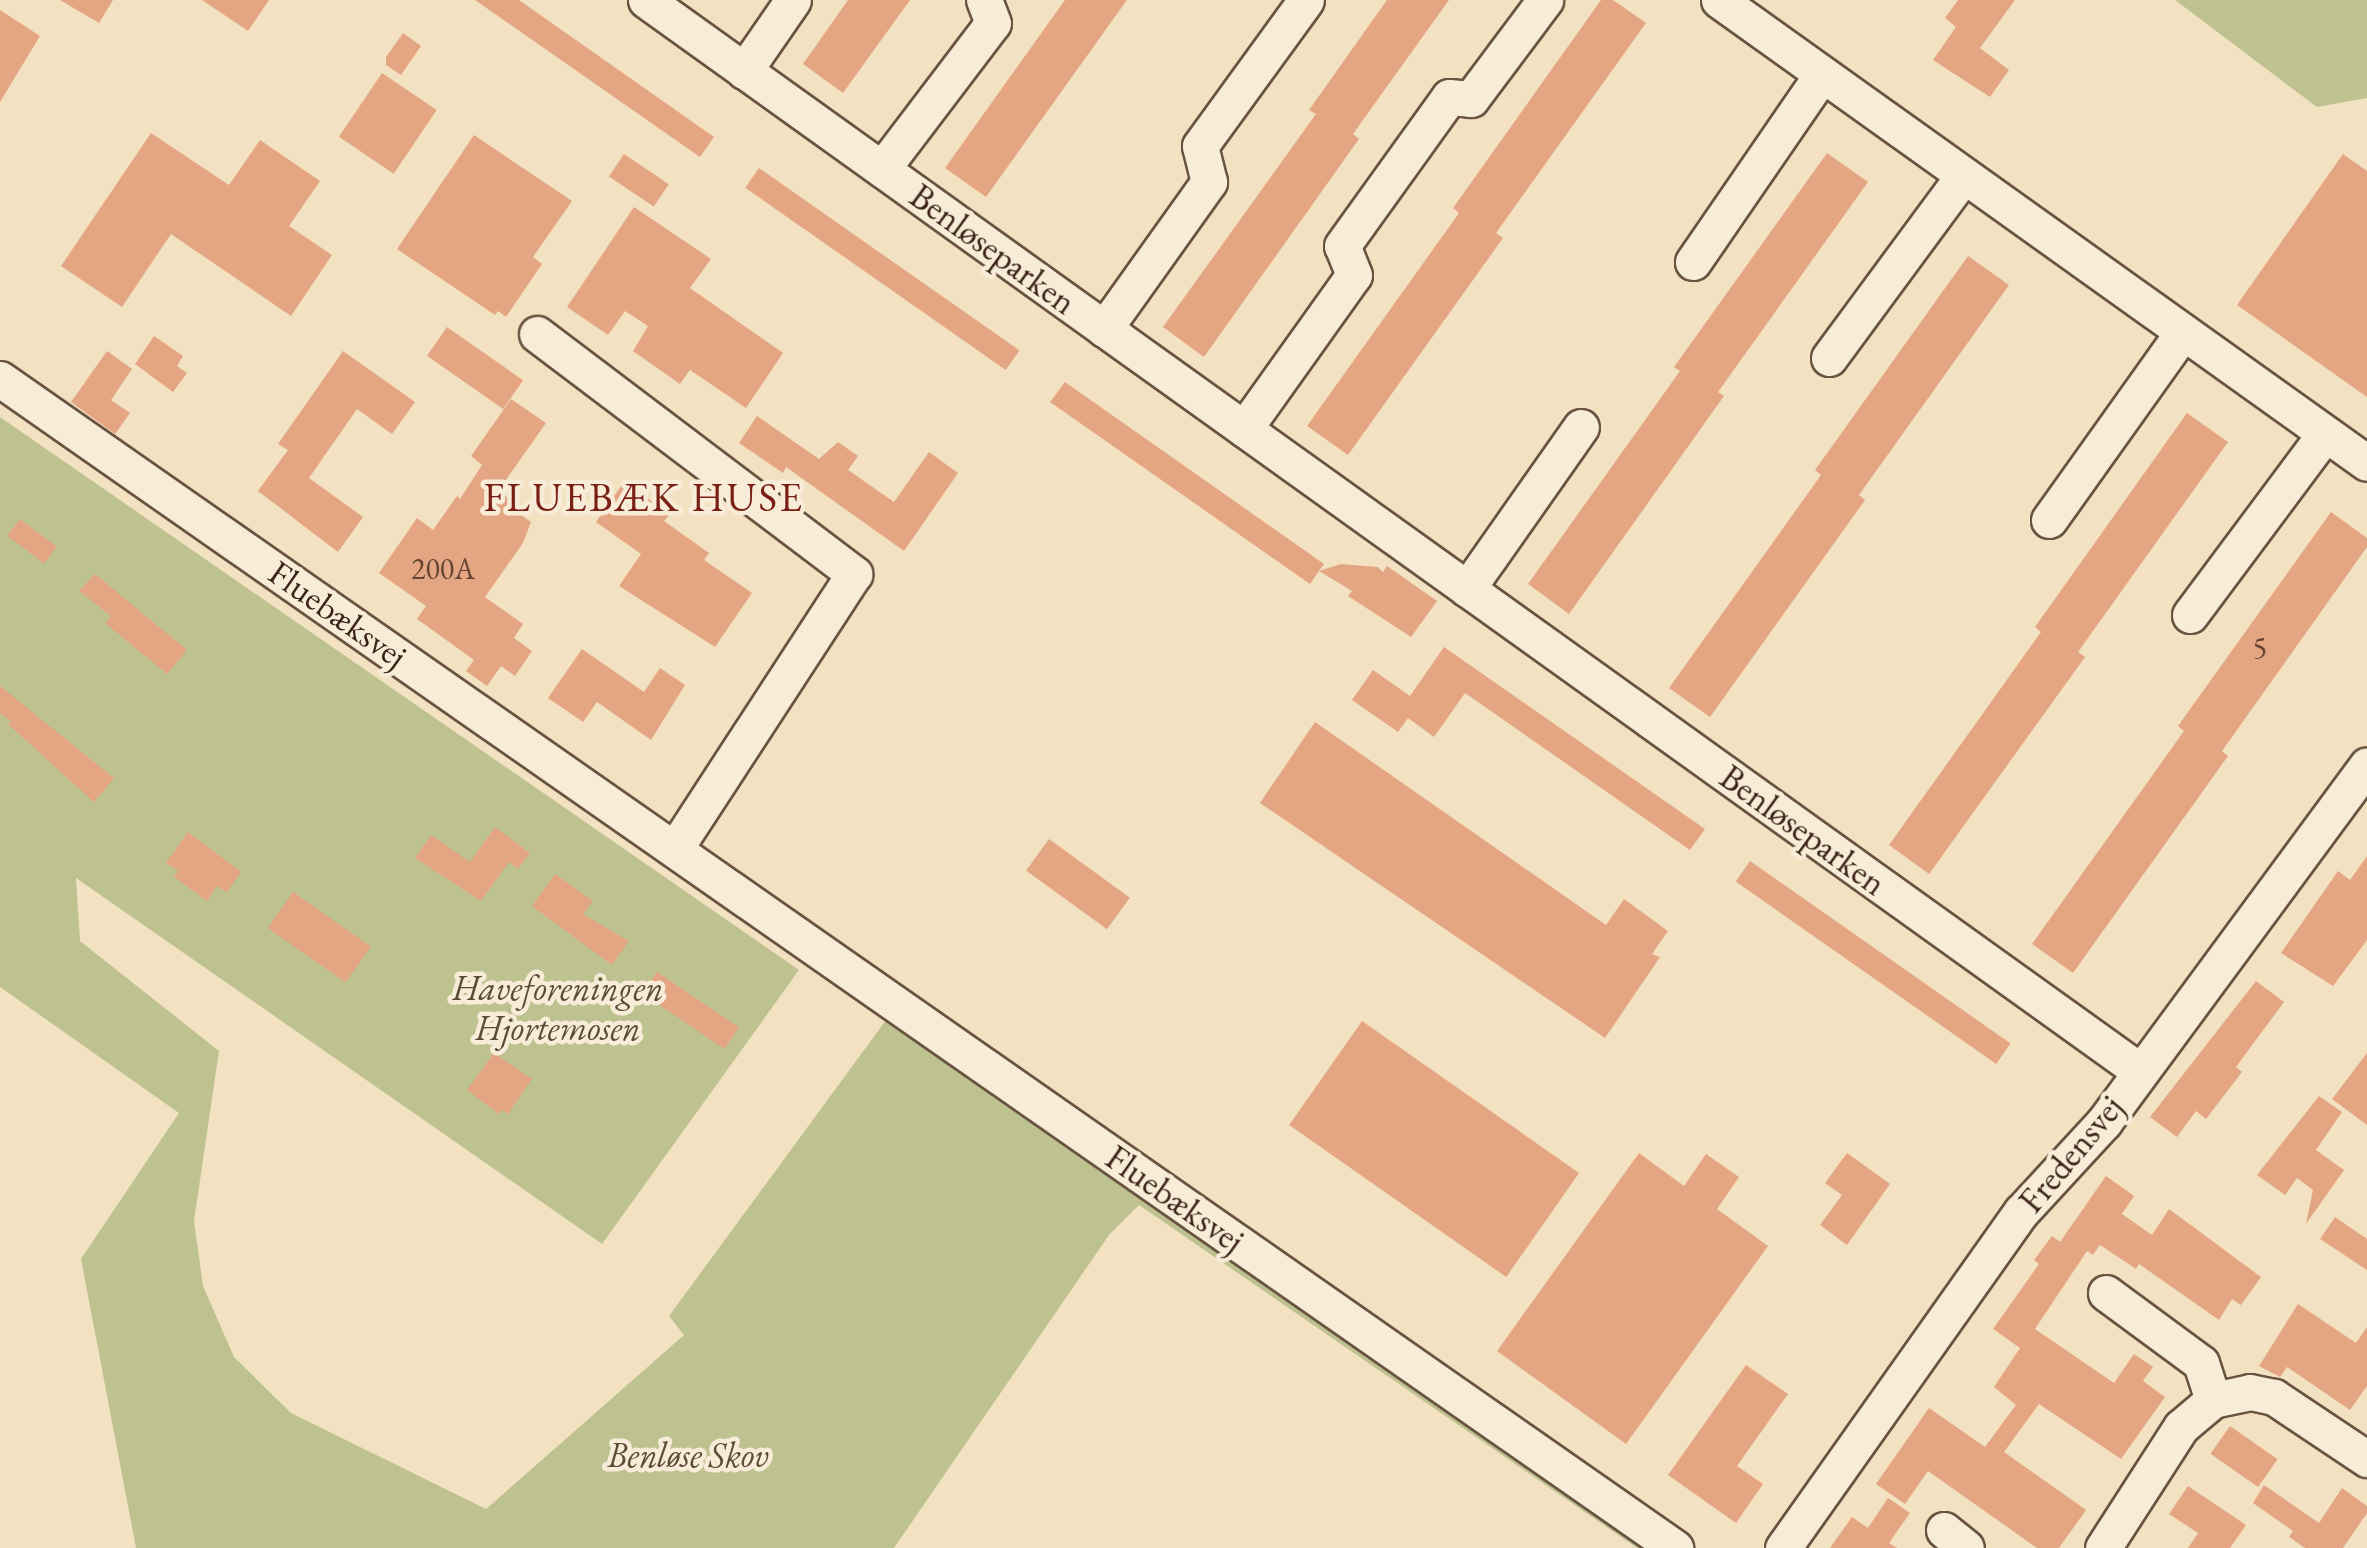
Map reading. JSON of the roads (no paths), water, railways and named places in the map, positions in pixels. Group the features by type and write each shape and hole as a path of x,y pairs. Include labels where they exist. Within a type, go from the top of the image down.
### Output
{"street":[{"name":"Benløseparken","path":"646,0 2140,1071"},
{"path":"744,70 793,0"},
{"name":"Benløseparken","path":"882,170 992,23 984,0"},
{"name":"Benløseparken","path":"1104,329 1209,182 1200,146 1306,0"},
{"path":"1244,429 1354,274 1342,246 1450,97 1471,99 1545,0"},
{"path":"1719,0 2367,463"},
{"path":"1693,262 1822,74"},
{"path":"1830,358 1964,175"},
{"path":"2049,520 2183,332"},
{"path":"537,334 854,574 676,849"},
{"name":"Fluebæksvej","path":"0,380 1675,1548"},
{"path":"1467,589 1581,427"},
{"path":"2190,615 2326,434"},
{"name":"Fredensvej","path":"1783,1548 2022,1211 2104,1122 2367,765"},
{"path":"2106,1293 2201,1363 2212,1400"},
{"path":"2102,1548 2182,1427 2212,1400 2250,1392 2274,1397 2367,1459"}],"district":[{"name":"FLUEBÆK HUSE","path":"644,497"}],"park label":[{"name":"Haveforeningen Hjortemosen","path":"558,1008"},
{"name":"Benløse Skov","path":"688,1455"}]}
